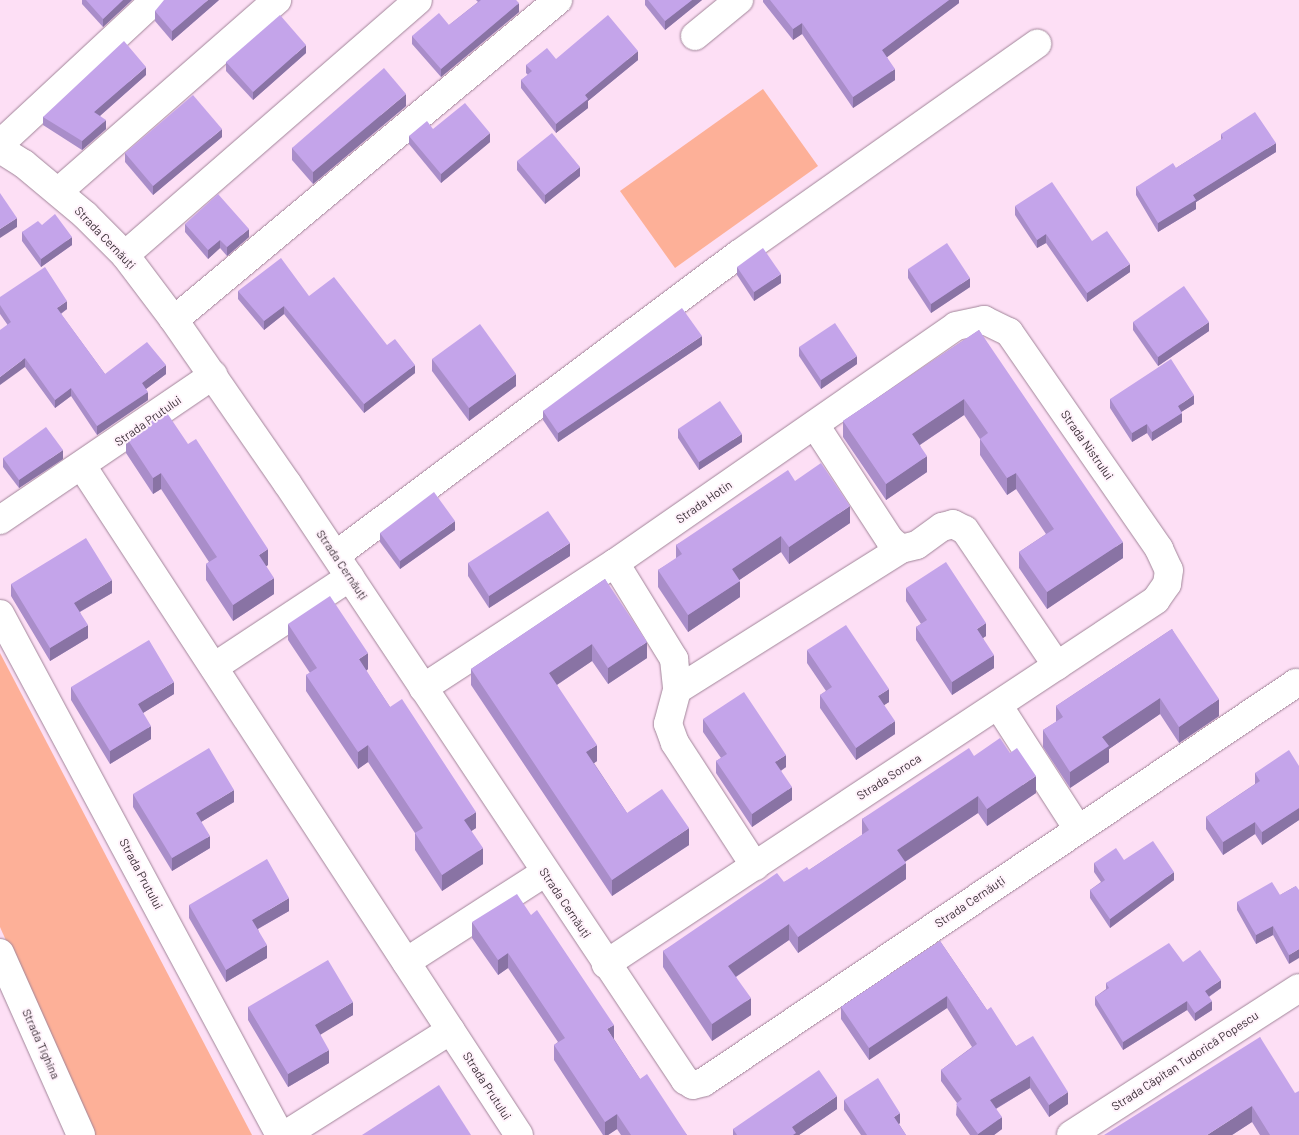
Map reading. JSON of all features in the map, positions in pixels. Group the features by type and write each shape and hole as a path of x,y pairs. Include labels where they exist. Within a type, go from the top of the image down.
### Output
{"street":[{"path":"0,144 155,0"},
{"path":"59,191 277,0"},
{"path":"125,255 418,0"},
{"path":"174,320 558,0"},
{"path":"695,36 739,0"},
{"path":"214,667 739,254 1037,44"},
{"name":"Strada Cernăuți","path":"0,149 59,191 125,255 174,320 343,566 544,873 685,1080 693,1085 704,1082 1296,683"},
{"name":"Strada Hotin","path":"424,688 615,564 956,326 984,320"},
{"name":"Strada Nistrului","path":"984,320 1009,332 1160,549 1169,570 1167,584"},
{"name":"Strada Prutului","path":"0,520 82,466 213,375"},
{"path":"816,425 890,540 901,549"},
{"name":"Strada Prutului","path":"82,466 519,1135"},
{"path":"677,690 901,549 917,545 942,527 954,524 965,530 1057,666"},
{"path":"615,564 674,659 677,690 668,724 675,743 755,866"},
{"name":"Strada Soroca","path":"606,964 1156,600 1167,584"},
{"name":"Strada Prutului","path":"0,614 280,1135"},
{"path":"998,705 1078,829"},
{"path":"406,962 544,873"},
{"name":"Strada Tighina","path":"0,953 82,1135"},
{"name":"Strada Căpitan Tudorică Popescu","path":"1071,1135 1299,988"},
{"path":"285,1135 451,1030"}],"shaded area":[{"path":"763,89 818,166 675,268 620,191"},
{"path":"0,653 252,1135 92,1135 0,927"}],"building":[{"path":"86,0 123,0 103,19"},
{"path":"164,0 208,0 172,31 155,11"},
{"path":"481,0 516,0 519,3 441,69 412,36 439,13 449,25"},
{"path":"648,0 692,0 665,21"},
{"path":"770,0 949,0 882,50 895,69 853,97 802,23 793,29"},
{"path":"280,15 306,45 253,92 226,62"},
{"path":"608,15 638,51 585,95 588,99 556,124 521,80 532,71 526,65 547,48 556,59"},
{"path":"124,41 146,67 94,112 106,120 82,141 43,117"},
{"path":"384,68 406,94 313,172 292,148"},
{"path":"193,95 222,129 153,186 125,153"},
{"path":"465,103 490,133 441,174 409,136 427,121 433,129"},
{"path":"1255,112 1276,143 1193,195 1196,200 1158,223 1136,187 1173,163 1176,168 1223,138 1221,134"},
{"path":"552,133 580,167 545,195 517,161"},
{"path":"1052,182 1092,241 1107,231 1130,264 1087,293 1046,234 1037,240 1015,206"},
{"path":"0,193 17,218 0,229"},
{"path":"218,194 249,229 227,247 220,240 208,250 185,224"},
{"path":"55,214 72,237 41,259 22,232 38,221 42,225"},
{"path":"947,243 970,278 931,304 908,269"},
{"path":"763,248 781,274 754,292 737,267"},
{"path":"281,258 309,296 334,277 387,345 395,339 415,365 364,404 284,306 264,321 238,291"},
{"path":"45,267 67,301 57,308 105,374 147,342 166,365 142,383 148,392 97,426 71,388 55,400 25,358 0,377 0,330 11,322 0,305 0,297"},
{"path":"1184,286 1209,322 1158,357 1133,322"},
{"path":"682,308 702,336 558,433 543,411"},
{"path":"835,323 857,356 821,380 799,347"},
{"path":"480,324 516,374 469,408 432,359"},
{"path":"979,330 1123,542 1047,592 1019,552 1054,529 1016,473 1007,478 980,439 988,433 964,399 912,434 927,456 886,484 843,421"},
{"path":"1171,359 1194,395 1178,406 1182,413 1152,432 1147,424 1132,433 1110,399"},
{"path":"720,401 742,434 699,462 678,429"},
{"path":"165,410 188,444 196,439 268,549 259,555 274,578 233,605 206,564 217,557 161,473 153,478 126,437"},
{"path":"46,427 63,450 19,480 3,458"},
{"path":"821,463 850,506 789,547 781,536 732,569 740,581 688,615 658,570 682,554 676,545 788,470 795,481"},
{"path":"434,492 455,521 400,561 380,533"},
{"path":"548,511 570,543 489,596 468,563"},
{"path":"86,538 112,580 74,603 88,625 50,648 11,584"},
{"path":"946,562 986,623 977,629 994,655 952,682 916,627 927,620 906,588"},
{"path":"605,579 647,642 608,668 592,644 549,673 597,745 586,752 627,813 662,789 689,828 612,880 471,669"},
{"path":"330,596 368,653 359,659 390,707 402,699 476,812 464,820 483,848 442,875 415,833 423,828 368,745 358,752 306,675 317,668 288,624"},
{"path":"846,625 889,689 878,696 895,721 856,748 820,695 832,687 807,650"},
{"path":"1172,629 1219,699 1179,727 1160,698 1102,737 1109,746 1070,772 1043,730 1063,717 1056,706"},
{"path":"149,640 174,682 138,704 151,726 110,751 71,687"},
{"path":"744,692 786,755 775,762 792,787 752,814 716,761 727,754 703,719"},
{"path":"1000,738 1010,753 1017,748 1036,776 987,809 978,796 897,850 906,863 798,937 789,924 728,966 751,998 712,1024 663,951 777,873 784,882 807,867 809,870 869,830 862,819 969,748 974,756"},
{"path":"209,748 234,790 196,813 210,836 172,858 133,794"},
{"path":"1289,750 1299,766 1299,808 1262,832 1255,822 1223,842 1206,817 1260,781 1255,773"},
{"path":"1153,841 1174,872 1110,919 1090,890 1105,880 1094,863 1116,848 1124,860"},
{"path":"267,859 289,898 252,920 267,945 226,970 189,905"},
{"path":"1272,882 1280,895 1296,886 1299,890 1299,949 1289,955 1273,926 1256,935 1237,902"},
{"path":"517,894 531,915 537,910 614,1025 607,1029 640,1079 647,1074 687,1135 631,1135 617,1114 605,1122 554,1045 565,1038 508,953 498,960 472,922"},
{"path":"940,941 987,1010 991,1007 1016,1046 1033,1036 1068,1092 1049,1105 1030,1076 990,1100 1002,1117 978,1134 956,1104 962,1099 941,1070 977,1044 947,996 869,1048 841,1007"},
{"path":"1169,943 1183,962 1200,950 1221,980 1205,991 1212,1001 1195,1013 1187,1001 1123,1042 1095,997 1109,988 1106,983"},
{"path":"328,960 353,1002 315,1025 329,1050 288,1074 248,1007"},
{"path":"1260,1037 1295,1093 1299,1091 1299,1135 1270,1135 1252,1106 1207,1135 1104,1135"},
{"path":"819,1070 837,1096 792,1127 796,1133 793,1135 737,1135 733,1129"},
{"path":"878,1078 900,1113 894,1117 906,1135 867,1135 844,1100"},
{"path":"439,1085 471,1135 362,1135"}]}
